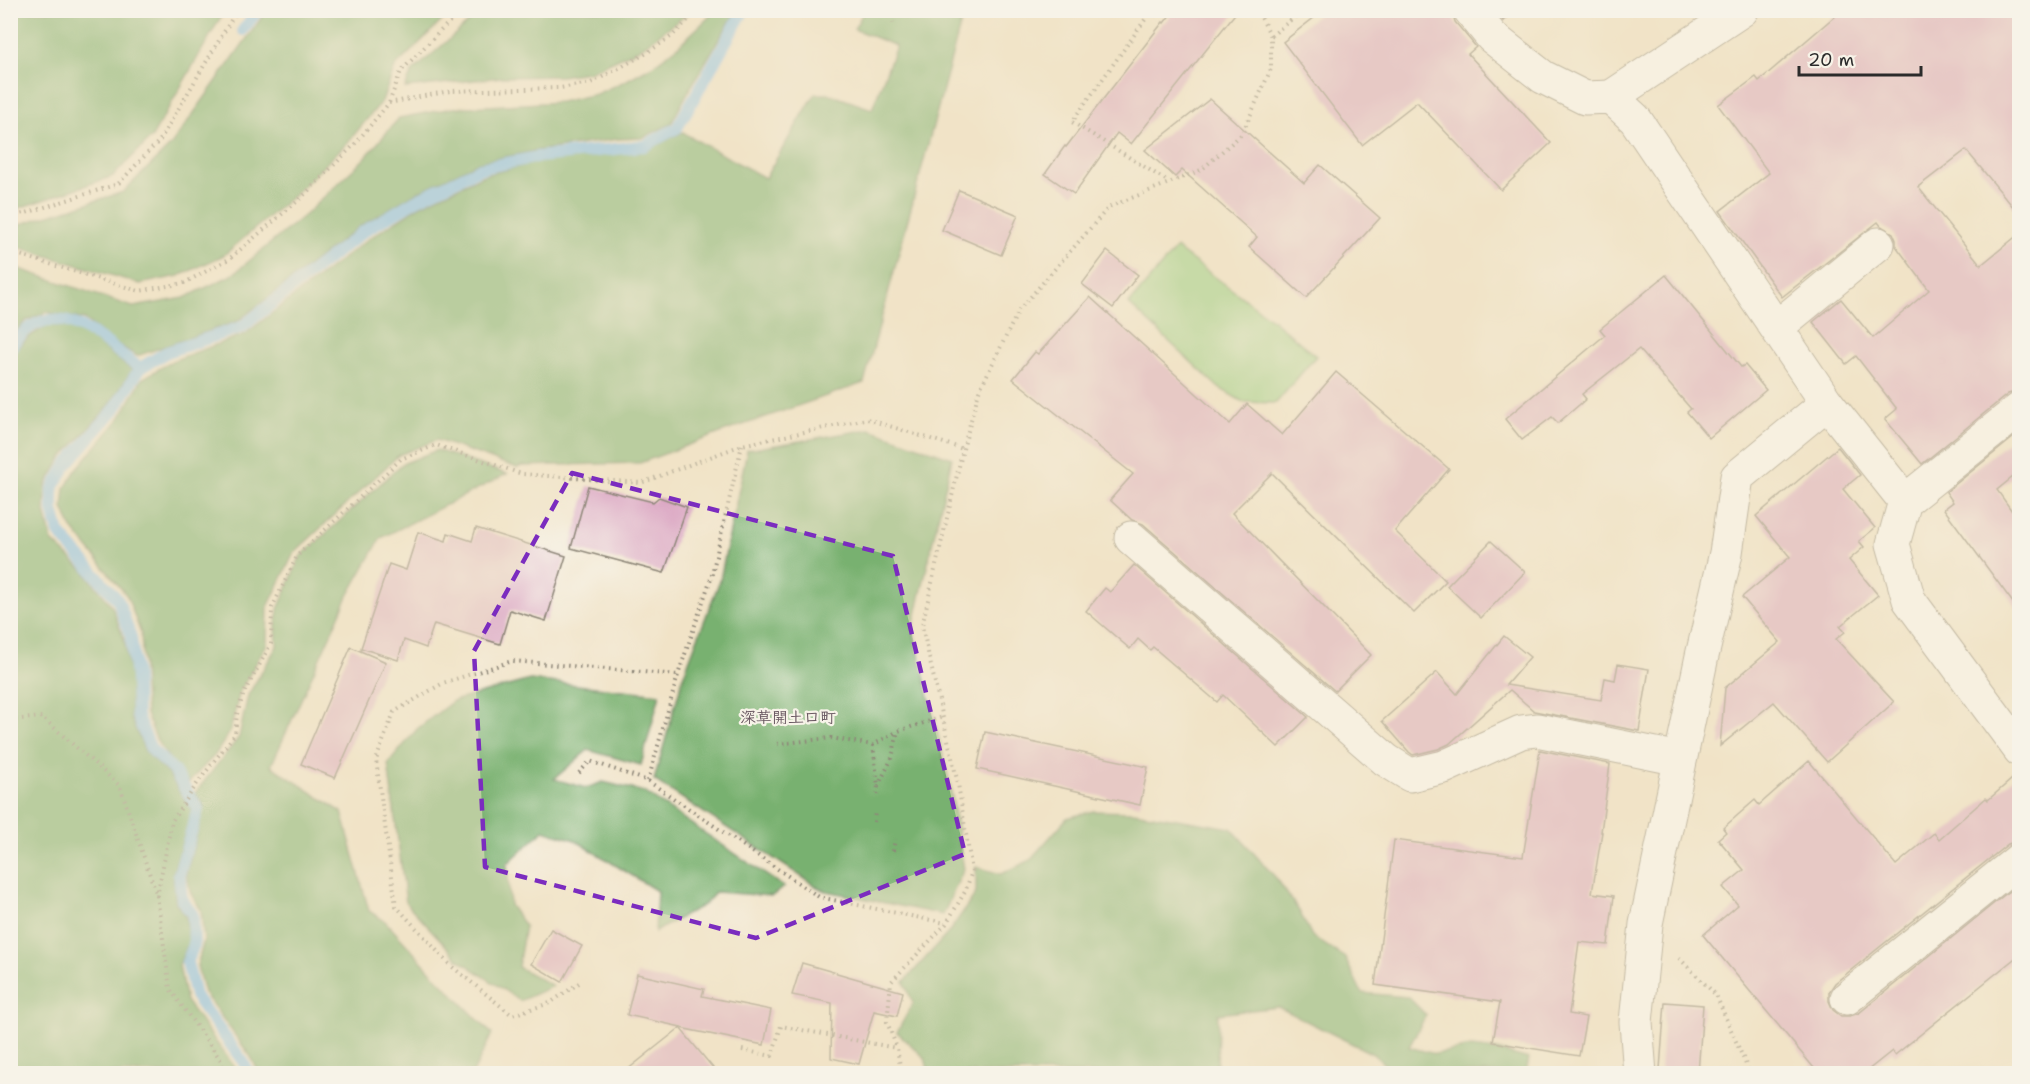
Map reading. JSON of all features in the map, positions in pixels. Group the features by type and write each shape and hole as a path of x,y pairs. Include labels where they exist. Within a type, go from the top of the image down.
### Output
{"street":[{"path":"1470,10 1492,37 1543,77 1585,98 1611,97 1742,10"},
{"path":"1611,97 1635,119 1827,403 1905,501"},
{"path":"1777,327 1878,244"},
{"path":"1640,1074 1636,1022 1646,924 1726,553 1737,477 1827,403"},
{"path":"2019,409 1905,501 1893,544 1909,600 2019,750"},
{"path":"1131,538 1386,760 1410,775 1444,766 1521,732 1537,730 1680,759"},
{"path":"1847,998 2019,859"}],"path":[{"path":"232,10 234,16"},
{"path":"10,218 118,184 160,140 237,10"},
{"path":"10,252 139,291 184,283 230,259 300,199 354,146 389,103 401,70 461,10"},
{"path":"389,103 450,91 560,88 591,83 645,54 672,36 698,10"},
{"path":"891,10 894,27"},
{"path":"1152,10 1072,122 1169,182"},
{"path":"897,1074 900,1066 897,1048 887,1022 891,982 946,924 966,890 972,871 958,784 922,626 963,449 979,391 1019,309 1109,207 1201,170 1242,134 1271,69 1271,36 1257,10"},
{"path":"1271,36 1303,10"},
{"path":"157,896 172,821 235,734 237,714 244,693 271,644 272,608 297,556 401,459 436,445 522,474 641,483 742,445 867,418 963,449"},
{"path":"648,781 678,675 711,578 742,445"},
{"path":"579,983 550,1003 512,1015 450,965 396,906 376,760 394,712 443,683 512,661 678,675"},
{"path":"10,720 42,717 120,786 157,896 170,989 220,1059 225,1074"},
{"path":"777,744 831,738 873,744 898,731 943,717"},
{"path":"878,786 892,758 898,731"},
{"path":"873,744 877,795"},
{"path":"579,773 590,761 648,781 819,897 946,924"},
{"path":"874,822 875,811"},
{"path":"893,851 895,839"},
{"path":"1646,924 1716,995 1750,1074"},
{"path":"742,1050 772,1056 781,1026 897,1048"}],"highlighted area":[{"path":"572,473 893,556 965,854 756,938 485,867 474,651"}],"green space":[{"path":"267,10 452,11 395,67 382,101 349,141 293,196 224,255 179,276 140,284 11,245 11,227 123,192 171,145"},
{"path":"11,11 221,11 222,15 152,137 113,176 11,211"},
{"path":"477,11 691,11 641,48 589,72 561,76 502,77 405,88 412,72 470,21"},
{"path":"713,11 736,11 671,124 642,138 618,139 535,151 479,162 414,194 360,226 238,321 137,356 113,342 85,320 46,312 26,321 11,336 11,266 133,307 184,298 232,275 307,213 365,158 399,118 452,108 560,102 596,94 652,66 677,47"},
{"path":"864,11 964,11 864,383 640,463 517,468 437,440 399,455 294,553 268,607 267,644 240,691 230,732 215,755 187,784 158,743 146,714 141,634 127,596 71,527 63,508 65,488 76,470 120,418 142,379 172,361 245,334 368,239 419,206 484,175 538,162 645,151 682,132 765,178 815,94 829,94 872,109 896,46 854,29"},
{"path":"1176,248 1273,320 1316,356 1276,403 1243,402 1219,388 1129,304"},
{"path":"50,325 79,329 132,370 109,406 62,458 46,485 45,512 52,541 83,570 112,606 124,639 131,677 131,718 145,751 169,775 192,811 173,873 176,903 186,917 189,942 179,965 186,1001 239,1073 11,1073 11,359 27,339"},
{"path":"870,429 952,458 913,628 950,785 964,869 943,915 822,890 654,780 684,674 720,580 747,450"},
{"path":"437,450 507,474 381,538 348,596 271,766 342,812 369,911 385,921 492,1034 473,1073 259,1073 251,1057 204,993 197,966 204,940 201,910 191,894 186,874 204,806 195,793 239,737 248,695 277,646 278,609 300,557 402,464"},
{"path":"530,680 660,694 641,765 588,750 554,779 586,788 603,782 644,792 784,887 772,896 716,892 705,904 655,932 657,891 575,840 544,830 507,864 510,905 525,926 518,967 553,986 520,1001 458,959 406,903 388,764 417,729 453,701"},
{"path":"1093,811 1134,812 1231,828 1277,879 1299,911 1312,936 1345,958 1362,993 1408,997 1426,1015 1409,1047 1435,1054 1471,1047 1497,1050 1529,1059 1526,1073 1394,1073 1373,1054 1278,1007 1218,1014 1217,1073 929,1073 925,1058 897,1032 913,1003 904,982 949,932 976,893 976,867 1001,874 1029,861 1067,818"}],"building":[{"path":"1174,10 1238,10 1131,144 1117,133 1074,194 1045,174"},
{"path":"1324,10 1452,10 1455,22 1476,47 1468,54 1551,143 1501,190 1417,102 1362,145 1283,42"},
{"path":"1495,10 1514,10 1503,21"},
{"path":"1842,10 2019,10 2019,214 1966,150 1918,187 1981,265 2019,234 2019,391 2008,394 1922,464 1885,419 1897,409 1856,356 1846,364 1813,322 1841,299 1873,338 1929,290 1896,246 1893,233 1878,222 1782,297 1720,211 1769,173 1718,105 1756,77 1759,81"},
{"path":"1210,99 1304,183 1320,165 1380,218 1306,298 1249,247 1257,237 1182,170 1175,177 1145,150"},
{"path":"959,190 1018,215 1001,255 942,230"},
{"path":"1107,251 1138,275 1113,308 1082,284"},
{"path":"1666,275 1741,367 1745,365 1766,390 1709,438 1687,412 1691,409 1639,349 1582,394 1586,399 1558,423 1552,417 1522,440 1505,419 1605,335 1600,329"},
{"path":"1090,297 1230,424 1247,404 1282,435 1336,372 1449,469 1395,531 1446,581 1414,613 1272,473 1232,513 1371,655 1335,691 1143,524 1132,520 1110,500 1133,474 1013,379 1035,352 1038,354"},
{"path":"2019,433 2019,472 1997,490 2019,521 2019,611 1944,509 1953,502 1946,492"},
{"path":"1838,447 1860,475 1843,489 1875,528 1859,541 1864,547 1849,560 1878,595 1840,626 1845,632 1836,639 1894,702 1827,762 1774,702 1720,746 1725,688 1780,642 1742,597 1790,557 1756,516"},
{"path":"588,486 653,502 659,497 687,507 664,573 571,548"},
{"path":"476,528 566,556 546,621 510,610 500,644 434,624 426,648 404,640 398,660 361,648 389,564 406,570 418,532 446,541 448,533 472,541"},
{"path":"1491,541 1525,572 1481,618 1447,586"},
{"path":"1134,565 1308,717 1278,747 1223,695 1217,702 1153,647 1150,650 1138,639 1130,649 1086,611 1105,588 1110,592"},
{"path":"1504,636 1530,657 1506,685 1601,700 1605,678 1615,680 1618,664 1649,669 1639,731 1534,711 1510,690 1449,744 1413,755 1409,752 1382,721 1437,672 1457,694"},
{"path":"351,647 386,662 335,778 301,764"},
{"path":"985,732 1148,767 1140,805 977,769"},
{"path":"1540,750 1610,764 1592,893 1614,896 1608,945 1579,942 1569,1014 1586,1017 1579,1056 1493,1042 1500,1002 1375,985 1394,840 1523,857"},
{"path":"1809,761 1896,865 1934,833 1939,839 2019,773 2019,841 2008,844 1835,983 1829,992 1829,1001 1833,1010 1841,1016 1859,1013 2019,883 2019,955 1895,1055 1892,1051 1863,1074 1819,1074 1703,935 1738,905 1723,887 1744,870 1718,839 1726,832 1723,828 1755,800 1759,805"},
{"path":"551,929 582,946 562,982 531,964"},
{"path":"802,963 903,992 897,1016 874,1011 859,1064 831,1058 832,1003 792,995"},
{"path":"637,974 704,989 702,996 771,1010 764,1045 680,1028 718,1074 622,1074 681,1027 627,1015"},
{"path":"1665,1002 1703,1005 1698,1074 1660,1069"}],"waterway":[{"path":"243,30 258,10"},
{"path":"249,1074 244,1063 195,996 187,962 194,945 193,915 182,900 179,874 198,809 174,771 151,749 137,716 136,677 131,637 118,600 59,533 53,510 53,488 67,464 114,410 140,368 167,352 242,327 364,231 416,200 481,168 538,157 644,146 677,128 744,10"},
{"path":"10,349 25,331 41,322 58,320 75,324 91,333 140,368"}],"district":[{"name":"深草開土口町","path":"788,717"}]}
